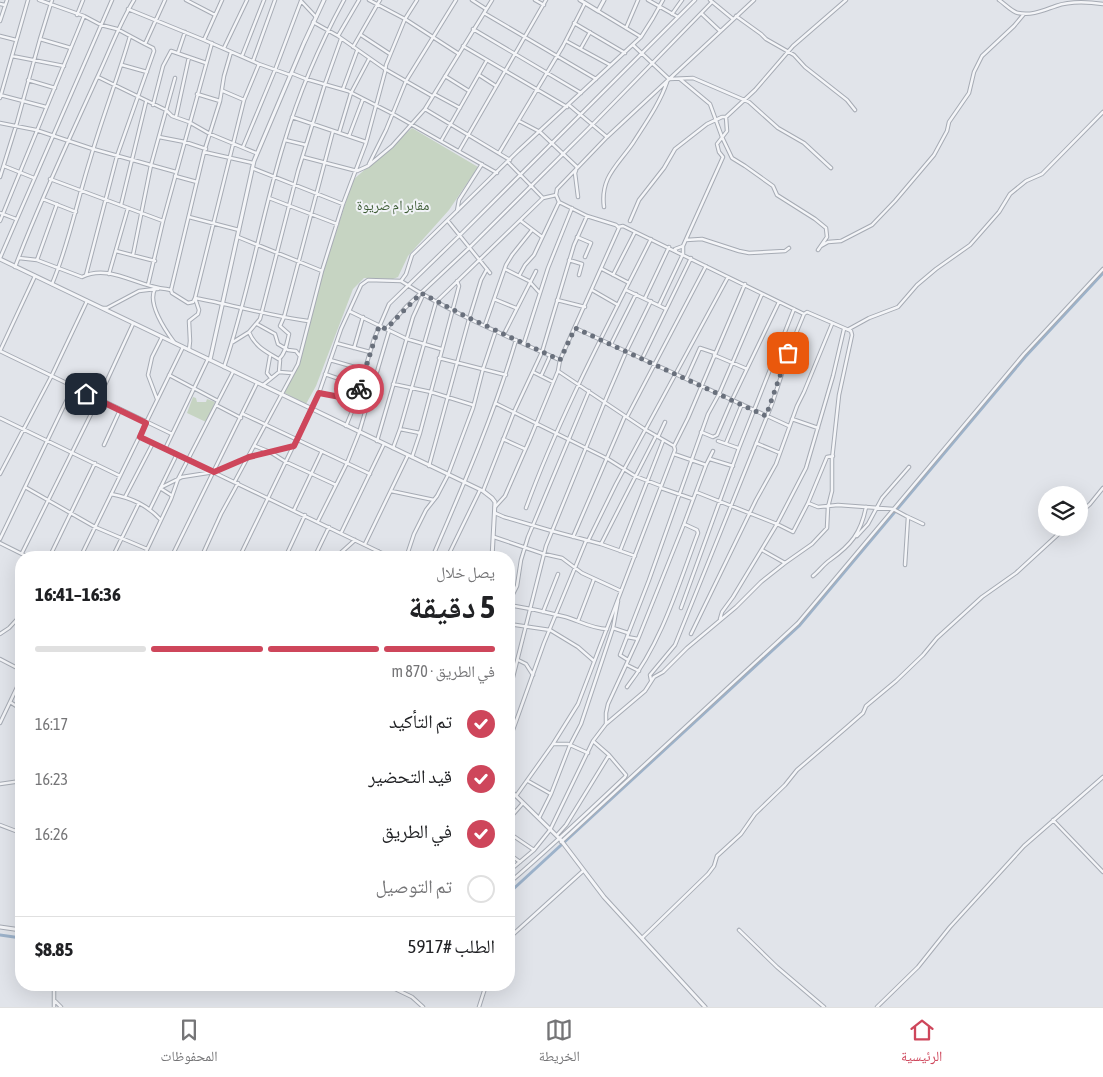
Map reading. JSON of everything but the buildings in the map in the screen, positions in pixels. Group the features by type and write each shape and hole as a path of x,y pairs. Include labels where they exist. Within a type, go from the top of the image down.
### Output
{"street":[{"path":"0,21 7,0"},
{"path":"28,0 0,96 46,107"},
{"path":"39,0 84,16 101,25 118,29 154,48 117,156 86,275"},
{"path":"0,177 52,0"},
{"path":"77,15 83,0"},
{"path":"112,0 0,258 133,324 482,490 492,498 495,507 493,551"},
{"path":"16,267 50,179 98,77 118,29 134,0"},
{"path":"145,44 165,0"},
{"path":"186,0 195,2 215,15"},
{"path":"204,40 222,0"},
{"path":"224,49 247,0"},
{"path":"242,56 264,0"},
{"path":"253,61 276,0"},
{"path":"243,147 275,70 300,0 316,17"},
{"path":"165,448 209,360 224,303 238,230 256,153 324,0"},
{"path":"224,367 242,308 274,177 292,117 327,31 344,0"},
{"path":"338,36 359,0"},
{"path":"369,0 459,54"},
{"path":"353,47 380,0"},
{"path":"204,551 236,482 297,366 322,271 343,204 357,171 385,69 405,20 417,0"},
{"path":"368,166 393,114 406,81 456,0"},
{"path":"472,0 486,9"},
{"path":"303,156 357,171 368,166 392,146 425,109 492,0"},
{"path":"535,0 544,5"},
{"path":"459,151 546,0"},
{"path":"580,0 641,37"},
{"path":"598,11 604,0"},
{"path":"626,28 638,0"},
{"path":"648,0 678,17"},
{"path":"401,281 406,274 412,255 641,37 663,0"},
{"path":"672,14 682,0"},
{"path":"346,426 379,326 390,304 695,0"},
{"path":"754,0 607,137 558,187 556,195 559,202 587,216 618,227 623,226 804,314 807,312 844,329 849,329 898,306 936,268 970,245 998,212 1010,194 1026,181 1042,174 1103,112"},
{"path":"659,305 683,254 683,246 719,166 722,156 717,144 726,131 726,117 755,90 788,52 846,0"},
{"path":"999,0 1016,13 1024,14 1046,11 1058,5 1087,2 1103,4"},
{"path":"318,521 360,433 387,330 702,14 712,1 733,19"},
{"path":"0,4 5,6"},
{"path":"500,154 558,57 585,4"},
{"path":"128,9 275,70 344,89 393,114 411,126 497,173"},
{"path":"484,13 596,79"},
{"path":"702,14 720,31"},
{"path":"821,246 828,242 841,241 872,225 895,201 934,155 946,131 948,122 968,93 974,72 982,56 1024,14"},
{"path":"0,221 1,213 84,16"},
{"path":"736,16 766,39 794,55 805,67 841,95 855,110"},
{"path":"313,22 338,36 385,69 460,108"},
{"path":"574,23 625,53"},
{"path":"474,29 581,93"},
{"path":"178,53 185,32"},
{"path":"581,49 590,32"},
{"path":"0,36 16,40"},
{"path":"52,284 59,268 76,212 80,191 130,36"},
{"path":"360,36 390,54"},
{"path":"40,39 71,48"},
{"path":"232,343 249,332 257,324 262,313 294,185 341,39"},
{"path":"566,40 610,65"},
{"path":"148,285 189,122 212,43"},
{"path":"633,45 668,80"},
{"path":"463,46 568,106 607,137"},
{"path":"344,89 357,50"},
{"path":"153,105 164,66 172,51 206,63"},
{"path":"170,290 205,150 220,102 224,76 231,52"},
{"path":"12,56 64,66"},
{"path":"176,117 189,57"},
{"path":"339,133 352,93 369,59"},
{"path":"441,141 487,60"},
{"path":"98,306 108,308 139,292 155,289 170,290 188,303 193,302 215,224 244,100 259,64"},
{"path":"121,65 147,72"},
{"path":"478,75 496,86"},
{"path":"445,76 469,91"},
{"path":"98,77 210,134 256,153"},
{"path":"133,256 151,165 174,78"},
{"path":"680,79 706,100 713,109 721,136 732,158 773,186 777,195 822,224 828,233 818,250"},
{"path":"668,80 696,79 749,102 778,128 804,143 831,168"},
{"path":"28,80 55,88"},
{"path":"604,207 602,197 604,185 610,173 636,138 662,95 668,80"},
{"path":"222,91 244,100"},
{"path":"198,94 220,102"},
{"path":"349,136 362,99"},
{"path":"120,205 146,102"},
{"path":"425,109 500,154 509,161 543,198"},
{"path":"630,221 639,200 664,168 675,149 716,119 722,116 726,117"},
{"path":"292,117 366,142"},
{"path":"519,121 540,132 577,168"},
{"path":"0,122 36,130 93,149 151,165 197,182"},
{"path":"279,372 279,359 283,356 289,334 280,326 284,317 333,130"},
{"path":"159,137 185,142 230,159 253,165 274,177 343,204"},
{"path":"285,140 306,145"},
{"path":"457,212 458,200 482,164"},
{"path":"4,166 34,178"},
{"path":"577,168 575,173 578,197"},
{"path":"50,179 163,221"},
{"path":"393,448 436,302 543,198 556,195"},
{"path":"269,198 337,224"},
{"path":"42,199 76,212"},
{"path":"518,276 524,265 534,255 559,202"},
{"path":"37,260 57,204"},
{"path":"109,274 128,208"},
{"path":"524,343 549,266 572,208"},
{"path":"1,213 16,219"},
{"path":"451,551 482,490 514,412 542,352 569,260 587,216"},
{"path":"189,217 238,230"},
{"path":"521,221 542,237"},
{"path":"448,222 490,273"},
{"path":"495,507 505,496 558,370 560,360 602,269 618,227"},
{"path":"484,325 504,269 512,254 532,230"},
{"path":"613,275 635,232"},
{"path":"237,237 322,271"},
{"path":"577,238 591,243 585,257"},
{"path":"526,508 579,385 651,239"},
{"path":"686,240 702,239 739,251 749,252 785,251 790,248"},
{"path":"676,251 676,249 683,246"},
{"path":"645,298 669,247"},
{"path":"116,252 155,261"},
{"path":"19,258 37,260 82,277 95,272 109,274 162,289"},
{"path":"642,359 691,258"},
{"path":"569,260 582,264 580,275"},
{"path":"573,538 626,417 706,266"},
{"path":"430,466 469,318 480,283 487,269"},
{"path":"504,269 530,281 540,293"},
{"path":"602,269 629,283"},
{"path":"515,878 798,623 1024,354 1103,269"},
{"path":"504,334 536,271"},
{"path":"35,276 0,351 73,388 172,434"},
{"path":"515,724 556,614 587,541 728,276"},
{"path":"242,551 319,393 349,311 360,286 366,281 401,281 436,302 560,360"},
{"path":"412,457 459,286 457,281"},
{"path":"705,1007 583,871 559,839 516,796 553,744 578,704 674,454 674,446 702,386 745,284"},
{"path":"155,289 152,296 160,322 174,343"},
{"path":"592,290 618,305"},
{"path":"626,290 666,309"},
{"path":"377,441 413,316 422,294"},
{"path":"611,345 636,294"},
{"path":"628,660 620,655 652,572 691,459 708,414 719,394 762,294"},
{"path":"195,298 308,321"},
{"path":"189,350 189,321 198,314 199,310 195,298"},
{"path":"494,299 516,308"},
{"path":"558,300 585,306"},
{"path":"0,474 51,376 87,301"},
{"path":"515,671 529,608 552,531 626,352 652,301"},
{"path":"701,432 717,437 732,400 779,302"},
{"path":"681,608 739,448 794,309"},
{"path":"349,311 407,339 441,349"},
{"path":"651,680 650,675 675,645 756,443 804,314"},
{"path":"354,348 362,317"},
{"path":"23,551 98,400 133,324"},
{"path":"257,324 275,334 277,344 288,350 296,351 299,359"},
{"path":"691,634 780,453 789,426 832,324"},
{"path":"575,328 789,426"},
{"path":"720,620 722,612 734,597 777,524 806,468 836,364 844,329"},
{"path":"515,866 534,850 550,830 593,741 606,724 645,691 651,680 663,672 687,648 785,562 812,544 826,530 828,526 828,507 832,491 833,456 839,395 852,335 849,329"},
{"path":"408,551 414,534 426,510 448,475 473,405 496,330"},
{"path":"249,332 254,343 270,356 279,359"},
{"path":"157,401 148,375 152,357 162,337"},
{"path":"435,551 465,483 506,375 516,340"},
{"path":"336,343 370,352"},
{"path":"83,551 183,347"},
{"path":"686,378 700,348 747,369"},
{"path":"270,356 267,372 271,378"},
{"path":"541,376 550,356"},
{"path":"439,358 506,375"},
{"path":"330,360 365,370"},
{"path":"558,370 626,417 674,446"},
{"path":"25,487 95,527 147,549 178,479 233,372"},
{"path":"263,386 279,372 292,373"},
{"path":"533,372 553,382"},
{"path":"325,374 360,386"},
{"path":"169,375 218,401"},
{"path":"174,551 257,383"},
{"path":"393,384 431,392 473,405"},
{"path":"0,538 73,388"},
{"path":"515,590 525,548 589,391"},
{"path":"319,393 356,400"},
{"path":"495,402 569,439 635,476 678,495 694,499"},
{"path":"726,443 742,404"},
{"path":"216,405 241,418"},
{"path":"104,444 120,410"},
{"path":"242,414 370,474"},
{"path":"0,418 120,476"},
{"path":"792,419 818,428"},
{"path":"601,544 665,422"},
{"path":"400,429 420,432"},
{"path":"140,437 378,550"},
{"path":"503,439 525,450"},
{"path":"620,552 663,440"},
{"path":"718,441 739,448"},
{"path":"125,497 153,443"},
{"path":"756,443 780,453"},
{"path":"341,533 384,444"},
{"path":"255,446 336,486"},
{"path":"160,488 182,477 214,472 249,457 294,446"},
{"path":"294,510 322,451"},
{"path":"606,724 608,704 638,639 713,451"},
{"path":"150,509 177,454"},
{"path":"674,454 706,465"},
{"path":"365,544 408,455"},
{"path":"696,492 793,532 808,502 826,457 833,456"},
{"path":"710,459 733,466"},
{"path":"52,551 95,463"},
{"path":"813,576 828,561 838,555 868,524 882,498 909,467"},
{"path":"160,488 171,495"},
{"path":"1088,506 1103,488"},
{"path":"391,491 434,500"},
{"path":"111,494 125,497 150,509 161,520"},
{"path":"808,502 818,507 838,505 893,508 923,524"},
{"path":"116,551 138,503"},
{"path":"856,537 864,518 866,507"},
{"path":"495,513 635,556"},
{"path":"289,551 306,515"},
{"path":"905,565 908,517"},
{"path":"627,687 639,671 673,602 698,533 698,530 684,524"},
{"path":"317,551 329,527"},
{"path":"642,938 708,874 717,856 741,834 755,814 785,785 797,770 847,727 866,706 896,682 954,622 982,597 1016,573 1055,536"},
{"path":"494,538 562,558 594,579 621,591"},
{"path":"343,551 355,540"},
{"path":"0,543 18,551"},
{"path":"762,550 785,562"},
{"path":"543,612 558,574"},
{"path":"578,621 594,579"},
{"path":"539,819 570,745 581,724 613,628 619,597"},
{"path":"515,605 556,614 598,628 607,629"},
{"path":"0,634 15,622"},
{"path":"515,625 550,630 578,647 594,662"},
{"path":"613,628 638,639"},
{"path":"0,660 15,667"},
{"path":"518,660 526,664 533,675"},
{"path":"627,665 639,671"},
{"path":"0,723 15,692"},
{"path":"10,702 15,705"},
{"path":"559,839 626,777 609,755 593,741"},
{"path":"553,744 565,743 588,753"},
{"path":"559,839 609,755"},
{"path":"877,1007 918,967 950,927 1020,851 1103,778"},
{"path":"528,781 551,794"},
{"path":"0,784 15,782"},
{"path":"515,812 523,802"},
{"path":"1053,820 1103,872"},
{"path":"0,825 15,831"},
{"path":"515,837 534,850"},
{"path":"515,858 520,862"},
{"path":"515,933 583,871"},
{"path":"0,927 15,929"},
{"path":"739,930 777,967 824,1007"},
{"path":"54,991 54,1007"},
{"path":"400,991 412,997 423,1007"},
{"path":"480,1007 484,991"},
{"path":"54,1000 61,1007"}],"green space":[{"name":"مقابر ام ضريوة","path":"412,128 478,167 449,210 408,256 398,277 393,279 364,278 353,289 316,386 306,404 283,392 299,362 320,282 353,180"},
{"path":"193,397 196,398 197,402 206,402 207,399 215,402 206,422 187,413"}],"waterway":[{"path":"515,887 799,626 1025,357 1103,273"},
{"path":"0,935 15,937"}],"way so far":[{"path":"359,389 379,326 386,329 421,293 469,318 560,360 575,328 766,416 788,353"}],"route":[{"path":"86,394 146,423 140,437 214,472 249,457 294,446 319,393 356,400 359,389"}]}
